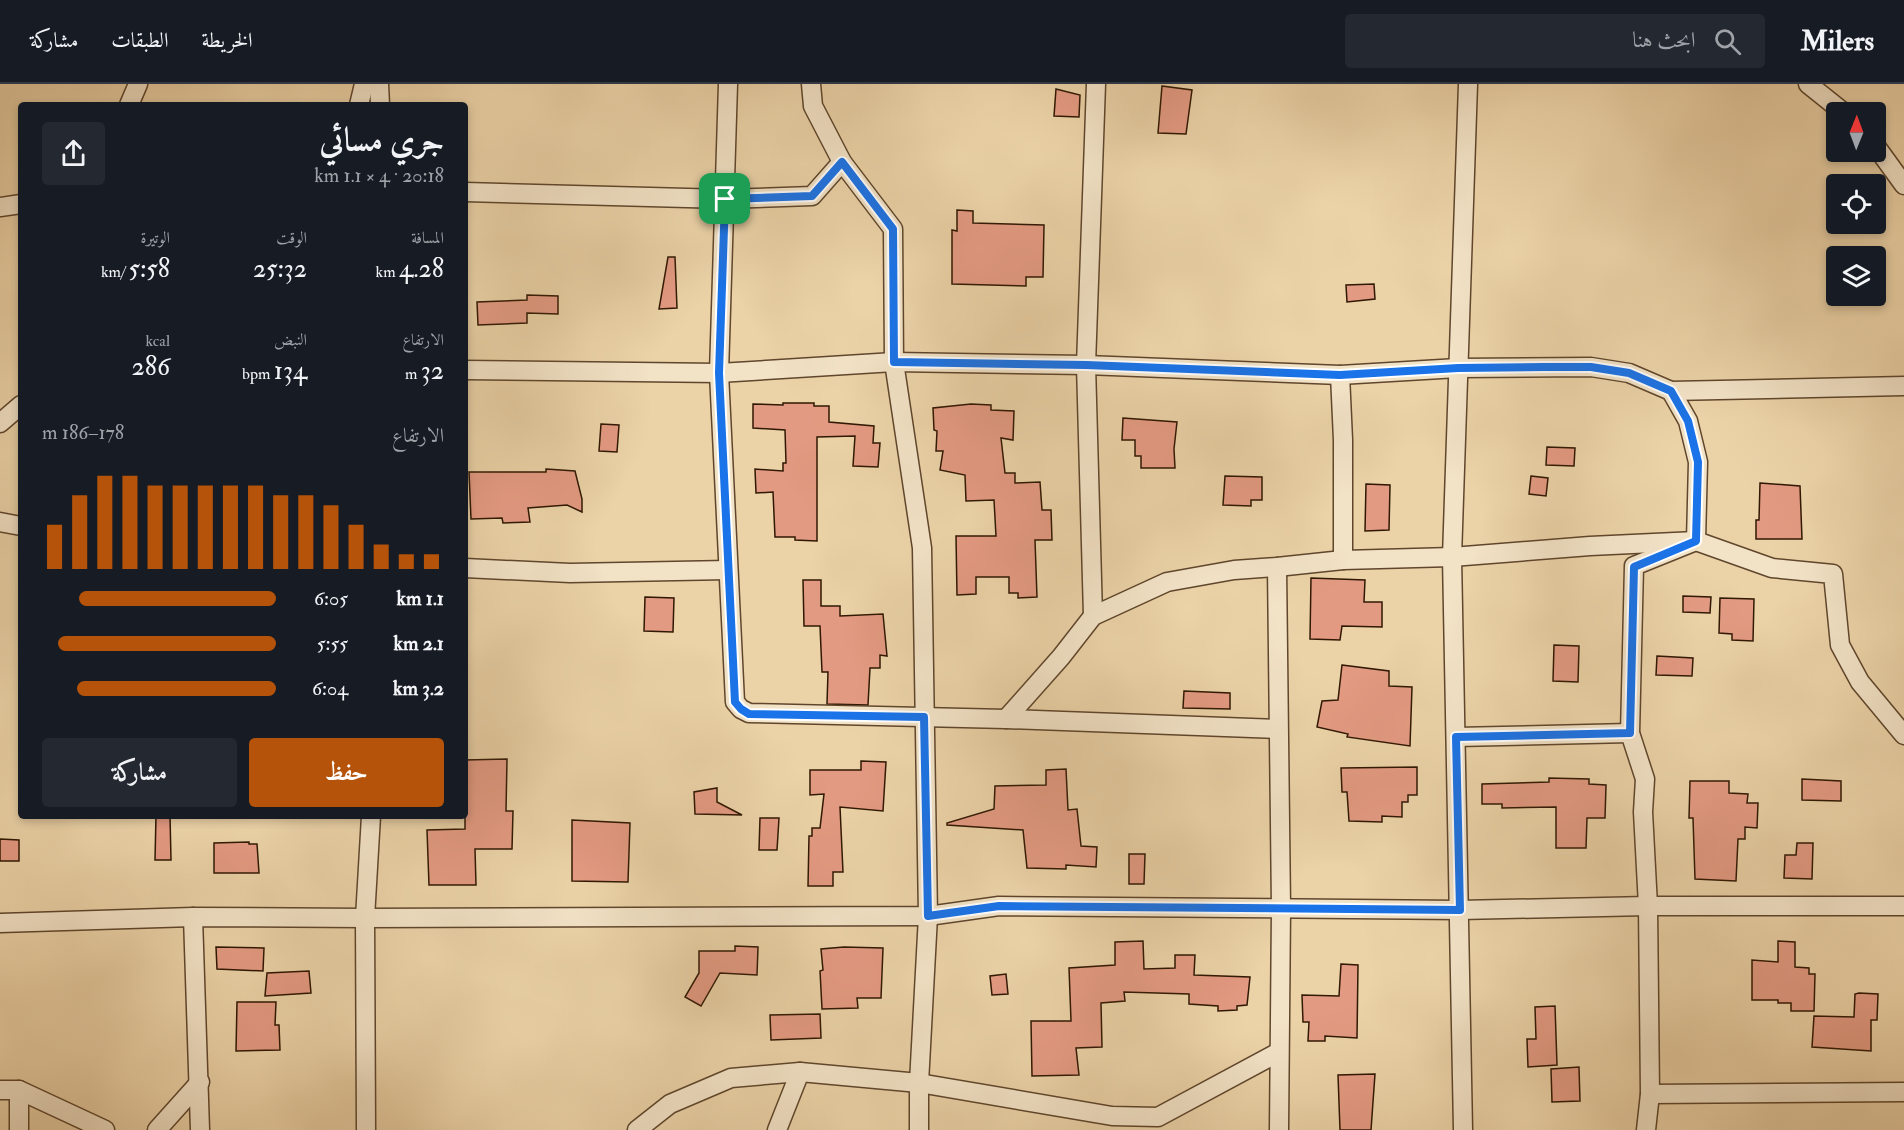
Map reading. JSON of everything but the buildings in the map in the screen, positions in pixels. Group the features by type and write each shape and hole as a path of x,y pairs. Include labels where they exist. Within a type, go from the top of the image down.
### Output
{"street":[{"path":"130,102 138,84"},
{"path":"360,102 364,84"},
{"path":"380,84 380,102"},
{"path":"728,84 719,373 735,702 749,714 1006,719 1278,729"},
{"path":"811,84 813,106 842,162 893,229 894,362 922,548 928,916 919,1083 919,1130"},
{"path":"1093,616 1086,365 1096,84"},
{"path":"1464,1130 1452,557 1468,84"},
{"path":"1808,84 1830,102"},
{"path":"1886,161 1904,185"},
{"path":"468,192 725,199 812,196 842,162"},
{"path":"0,207 18,204"},
{"path":"468,370 719,373 894,362 1086,365 1340,375 1458,368 1591,367 1629,373 1671,391 1904,386"},
{"path":"1340,375 1343,440 1342,560"},
{"path":"1671,391 1688,421 1698,462 1696,541"},
{"path":"0,423 18,408"},
{"path":"0,522 18,525"},
{"path":"1006,719 1061,657 1093,616 1167,582 1234,570 1342,560 1452,557 1590,546 1696,541 1772,568 1833,574 1840,645 1860,682 1904,735"},
{"path":"1646,1130 1650,1094 1648,906 1643,812 1645,779 1630,733 1634,567 1696,541"},
{"path":"1277,567 1281,908 1279,1130"},
{"path":"468,568 570,573 728,570"},
{"path":"1456,737 1630,733"},
{"path":"366,1130 365,918 371,819"},
{"path":"0,923 193,917 928,916 999,906 1460,910 1648,906 1904,906"},
{"path":"193,917 200,1130"},
{"path":"637,1130 670,1104 731,1078 800,1072 919,1083 1112,1123 1158,1117 1279,1052"},
{"path":"777,1130 800,1072"},
{"path":"157,1130 200,1082"},
{"path":"0,1090 20,1090 105,1130"},
{"path":"19,1130 20,1090"},
{"path":"1650,1094 1904,1092"}],"route":[{"path":"842,162 893,229 894,362 1086,365 1340,375 1458,368 1591,367 1629,373 1671,391 1688,421 1698,462 1696,541 1634,567 1630,733 1456,737 1460,910 999,906 928,916 924,717 749,714 735,702 719,373 725,199 812,196 842,162"}]}
